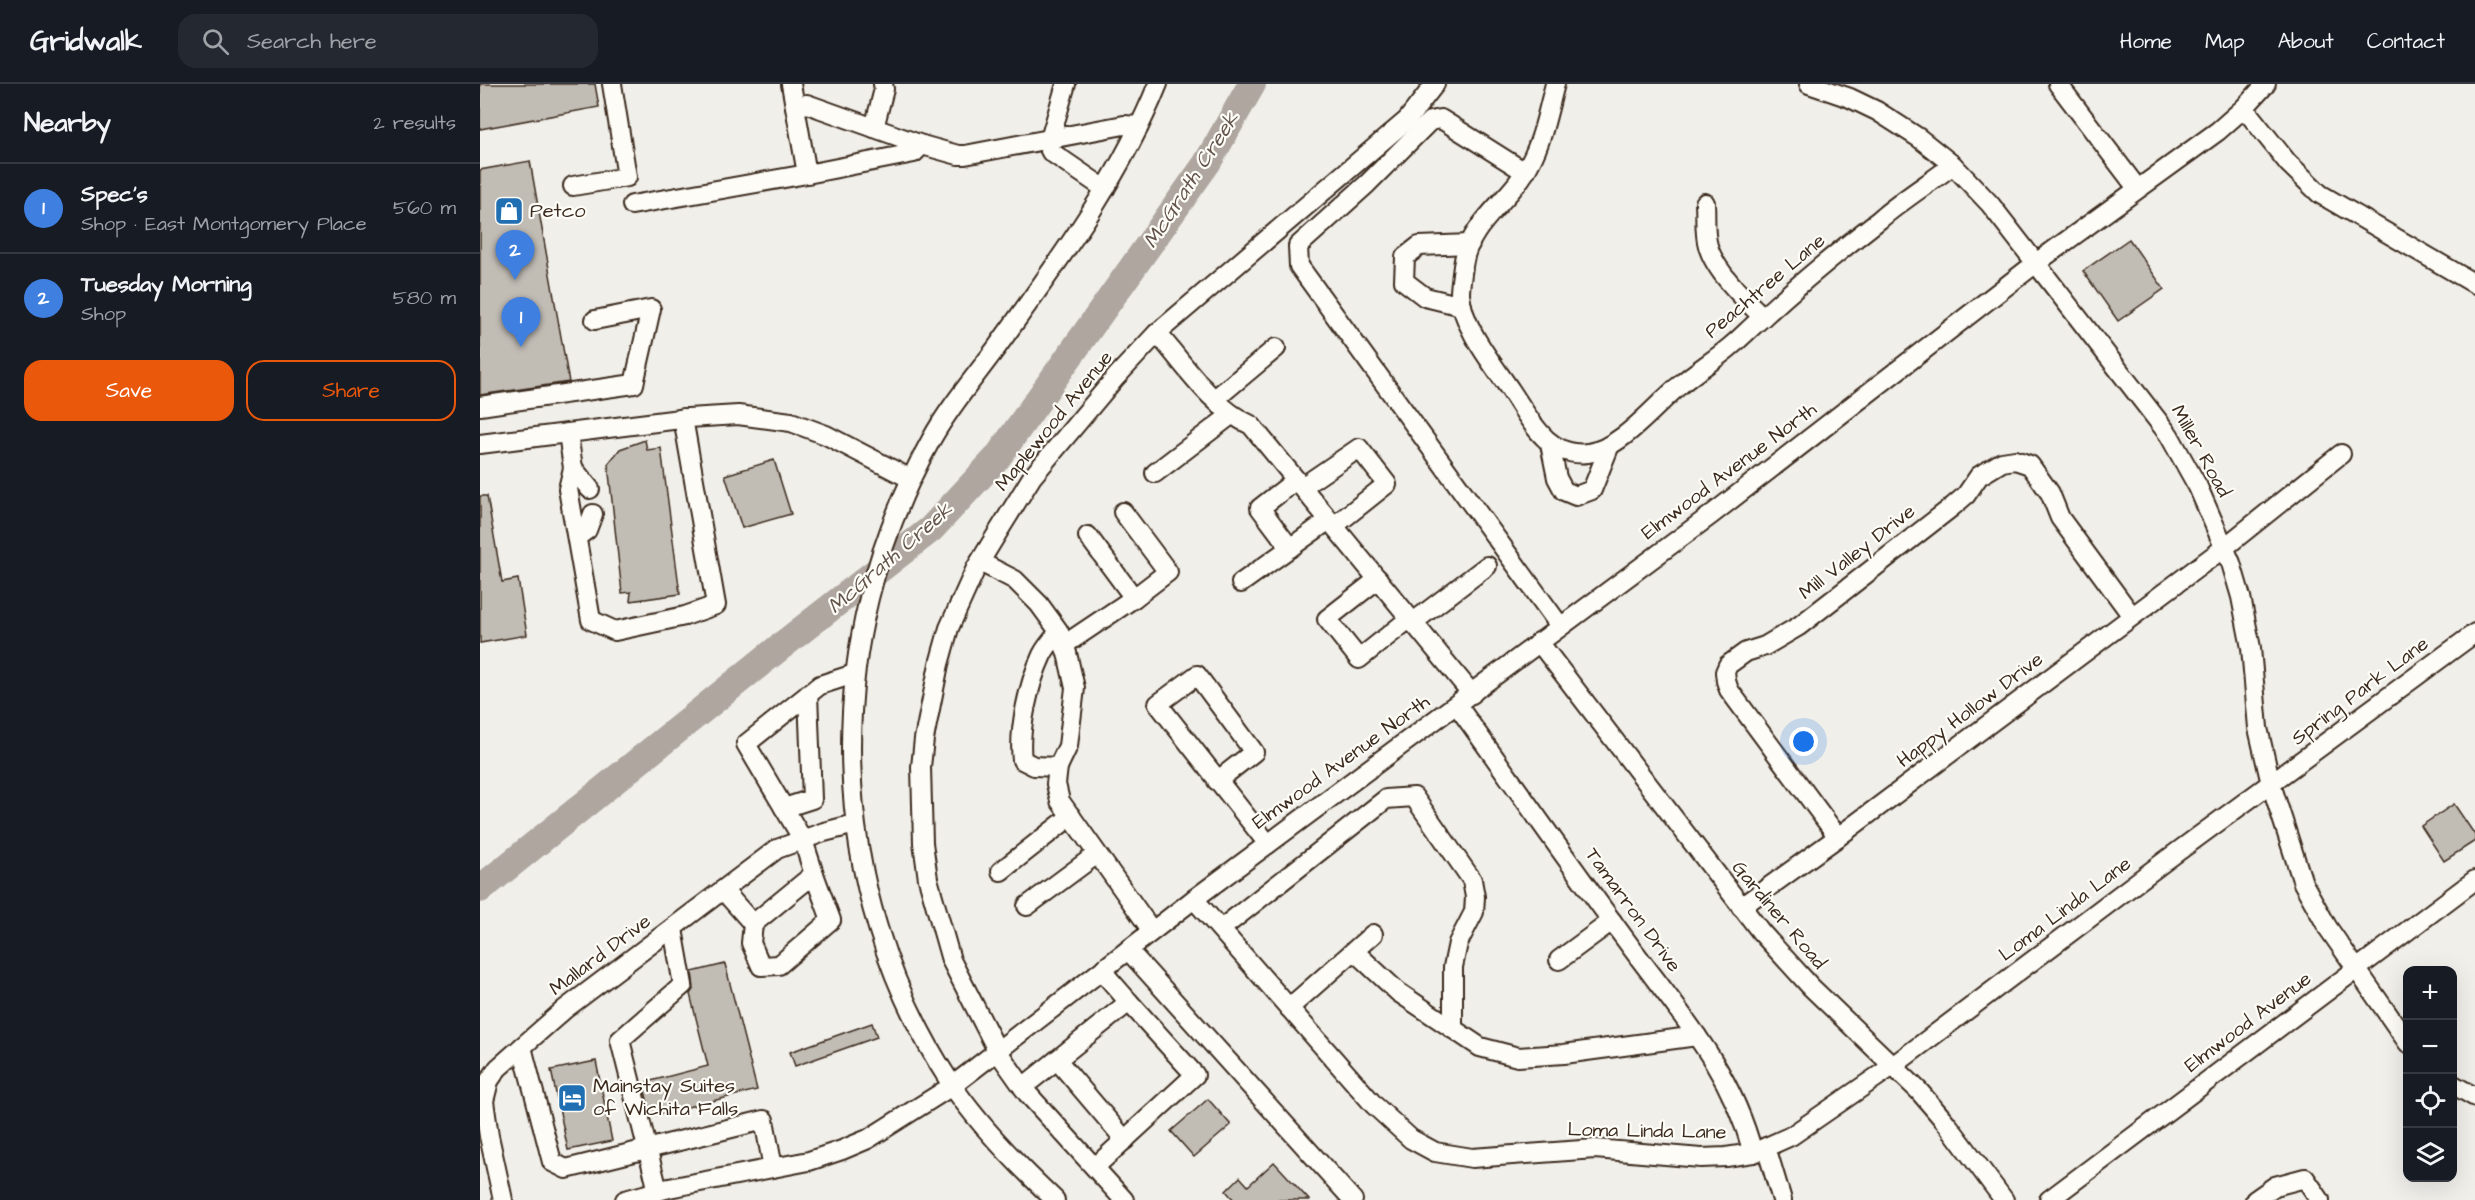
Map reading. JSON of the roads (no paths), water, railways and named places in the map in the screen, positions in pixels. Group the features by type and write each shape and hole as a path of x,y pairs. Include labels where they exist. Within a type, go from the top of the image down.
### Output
{"street":[{"path":"573,186 627,177 612,84"},
{"path":"791,84 807,174"},
{"path":"873,128 884,89 883,84"},
{"path":"1066,84 1048,146 1051,152 1105,189"},
{"path":"1056,1200 988,1130 952,1086 914,1020 884,948 872,907 855,824 850,739 854,675 867,603 883,546 911,479 932,437 1075,239 1139,126 1158,84"},
{"name":"Maplewood Avenue","path":"1124,1200 1023,1087 998,1052 951,960 928,879 923,843 921,767 924,739 939,664 949,628 980,562 1032,477 1116,377 1157,333 1407,120 1435,84"},
{"name":"Peachtree Lane","path":"1555,84 1546,122 1530,164 1493,208 1470,244 1463,263 1460,293 1462,306 1474,335 1543,438 1561,450 1575,453 1589,453 1610,445 1681,384 1731,346 1880,218 1953,165"},
{"name":"Miller Road","path":"1809,84 1850,98 1877,111 1919,138 1953,165 1990,204 2169,435 2198,487 2224,547 2241,597 2251,648 2258,728 2271,784 2303,883 2328,928 2403,1036"},
{"path":"2058,84 2137,188"},
{"name":"Elmwood Avenue North","path":"625,1200 658,1191 809,1161 868,1139 952,1086 1194,898 1472,694 1710,515 2036,263 2218,131 2266,84"},
{"path":"795,106 807,104 922,145 958,155 1124,124 1139,126"},
{"path":"2244,108 2289,163 2320,194 2475,284"},
{"path":"1525,172 1441,119 1430,121 1298,246 1299,266 1560,626"},
{"path":"632,205 914,153 922,145"},
{"path":"1705,203 1708,244 1713,258 1742,297 1762,317"},
{"path":"1462,306 1425,297 1404,281 1405,257 1419,246 1470,244"},
{"path":"480,406 634,384 651,309 595,320"},
{"path":"1157,333 1231,415 1251,425 1472,694"},
{"path":"1215,399 1276,348"},
{"path":"480,444 716,414 738,415 791,422 826,435 911,479"},
{"path":"1155,473 1231,415"},
{"path":"568,433 573,468 568,489 591,620 615,630 685,616 716,605 683,418"},
{"name":"Peachtree Lane","path":"1550,444 1557,478 1564,491 1576,496 1592,490 1610,445"},
{"path":"1241,584 1290,548 1387,484 1359,447 1260,508 1290,548"},
{"name":"Happy Hollow Drive","path":"1741,907 1838,837 2224,547 2341,454"},
{"name":"Mill Valley Drive","path":"1838,837 1730,690 1725,672 1728,665 1746,652 1765,646 1798,626 1952,507 1966,495 1979,476 2002,462 2015,460 2030,465 2050,493 2060,518 2132,616"},
{"path":"573,468 590,489"},
{"path":"1058,766 1034,766 1022,760 1020,745 1031,685 1043,652 1061,638 1134,598 1168,572 1123,512"},
{"path":"577,537 587,530 593,514"},
{"path":"1088,536 1134,598"},
{"path":"980,562 1016,580 1039,604 1061,638 1075,688 1068,746 1058,766 1056,784 1060,801 1152,931"},
{"path":"1378,579 1327,619 1359,659 1487,566"},
{"name":"Spring Park Lane","path":"2271,784 2475,633"},
{"name":"Gardiner Road","path":"1539,642 1741,907 1811,987 1894,1065 1948,1125 2004,1200"},
{"path":"814,874 753,924 751,943 761,966 779,965 831,920 803,840 746,744 820,685 854,675"},
{"path":"1217,781 1254,752 1197,675 1158,704 1217,781 1268,844"},
{"path":"784,808 812,798 808,694"},
{"name":"Tamarron Drive","path":"1457,705 1723,1075 1782,1200"},
{"name":"Loma Linda Lane","path":"1194,898 1374,1105 1412,1139 1436,1152 1472,1158 1595,1149 1701,1158 1726,1157 1760,1150 1791,1136 1894,1065 2271,784"},
{"path":"1221,929 1386,799 1414,797 1472,880 1475,897 1474,912 1458,943 1453,967 1453,1029"},
{"path":"1000,871 1071,816"},
{"name":"Mallard Drive","path":"503,1200 482,1100 487,1070 522,1047 565,1009 777,849 855,824"},
{"path":"1027,906 1097,854"},
{"name":"Elmwood Avenue","path":"2049,1200 2475,880"},
{"path":"723,890 753,924"},
{"path":"1559,960 1612,921"},
{"path":"658,1191 620,1040 683,985 672,929"},
{"path":"1289,1008 1374,934"},
{"path":"1128,950 1353,1200"},
{"path":"1354,951 1398,992 1480,1047 1518,1057 1564,1054 1697,1036"},
{"path":"1095,1167 1195,1075 1102,971"},
{"path":"1023,1087 1129,1002"},
{"path":"522,1047 552,1162 566,1169 764,1120 773,1168"},
{"path":"1057,1060 1125,1140"},
{"path":"2457,1087 2475,1097"},
{"path":"2255,1200 2275,1186 2305,1179 2320,1200"}],"waterway":[{"name":"McGrath Creek","path":"480,889 780,647 931,529 997,458 1207,163 1252,84"}],"place":[{"name":"Petco","path":"509,211"},
{"name":"Tuesday Morning","path":"515,280"},
{"name":"Spec's","path":"521,347"},
{"name":"Mainstay Suites of Wichita Falls","path":"572,1098"}]}
